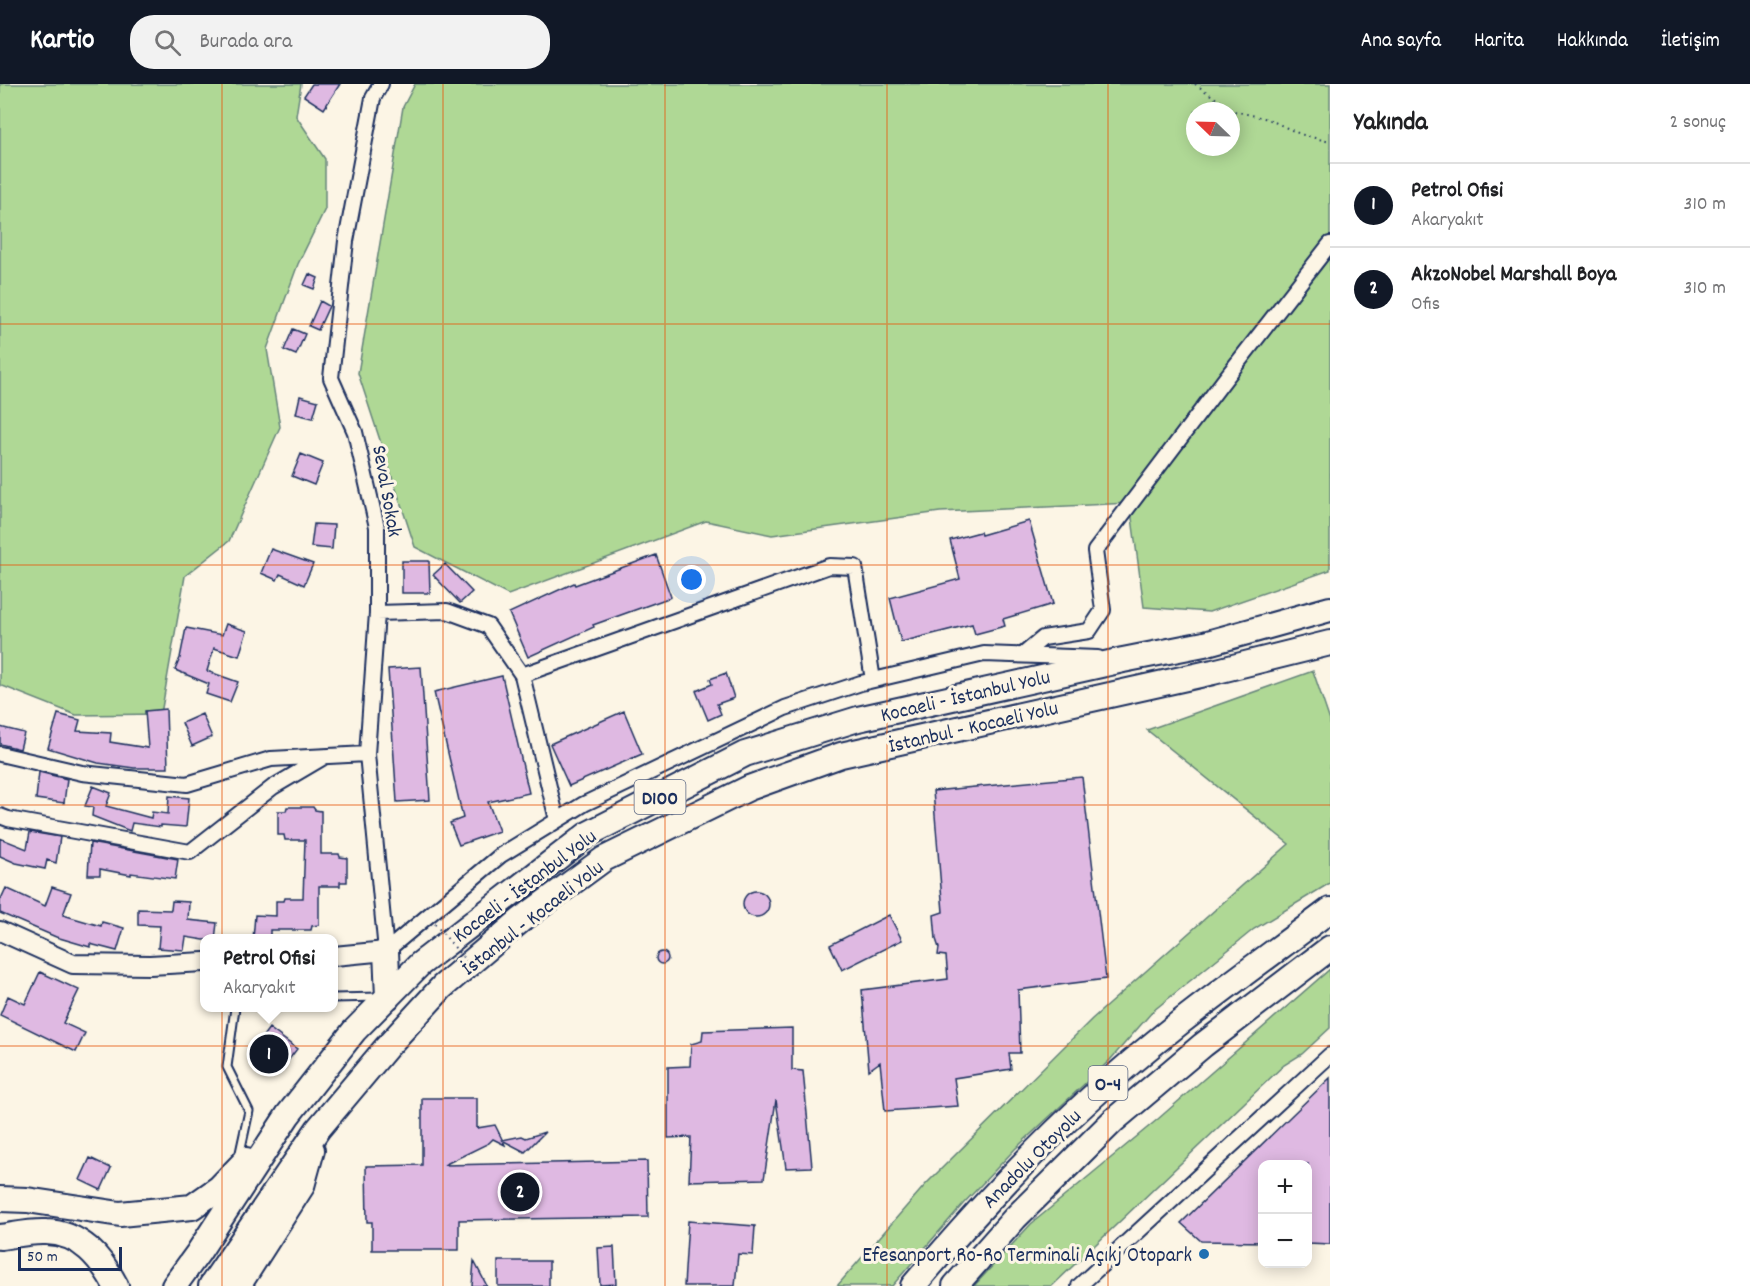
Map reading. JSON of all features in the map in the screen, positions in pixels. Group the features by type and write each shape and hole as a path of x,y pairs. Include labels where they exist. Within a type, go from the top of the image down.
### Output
{"highway":[{"name":"Kocaeli - İstanbul Yolu","path":"174,1286 288,1115 354,1032 420,964 588,834 745,753 858,719 1204,644 1330,609"},
{"name":"İstanbul - Kocaeli Yolu","path":"211,1286 318,1129 386,1048 442,987 521,920 604,859 748,788 841,755 1330,643"},
{"name":"Anadolu Otoyolu","path":"913,1286 991,1196 1091,1097 1179,1024 1330,910"},
{"name":"Anadolu Otoyolu","path":"955,1286 1015,1218 1113,1120 1203,1045 1330,948"},
{"path":"387,951 388,997"},
{"path":"0,1199 27,1200 120,1214 192,1207 219,1188 236,1172 273,1124 307,1091"},
{"path":"238,1286 302,1186 318,1129"},
{"path":"0,1237 48,1232 71,1238 93,1251 104,1264 116,1286"}],"street":[{"name":"Seval Sokak","path":"381,84 373,98 346,241 331,378 355,432 377,526 377,613 367,754 387,951"},
{"path":"1024,654 1043,638 1089,630 1103,610 1095,551 1330,244"},
{"path":"522,675 829,566 855,567 873,680"},
{"path":"377,613 447,611 488,626 522,675 557,820"},
{"path":"338,956 387,951 501,855 557,820 584,804 785,708 873,680 984,654 1123,660"},
{"path":"0,754 82,773 187,784 271,759 367,754"},
{"path":"0,816 190,852 273,787 326,756"},
{"path":"0,931 73,964 150,965 200,962"},
{"path":"1079,1286 1330,1055"}],"lane":[{"path":"338,998 388,997"},
{"path":"234,1012 227,1067 249,1111 236,1172"}],"path":[{"path":"1196,84 1234,111 1268,119 1300,134 1330,142"},
{"path":"435,924 481,979"}],"green space":[{"path":"0,84 301,84 296,116 325,159 325,209 298,264 267,349 280,427 229,541 185,576 161,714 76,715 0,685"},
{"path":"415,84 1330,84 1330,570 1209,612 1144,607 1130,503 940,512 772,535 706,521 508,595 415,547 358,373 403,107"},
{"path":"1313,671 1330,721 1330,883 1254,929 1153,1011 1110,1060 1015,1149 963,1204 892,1286 837,1286 926,1184 1092,1019 1289,844 1147,730"},
{"path":"1330,969 1330,1028 1302,1054 1284,1065 1052,1286 974,1286 1031,1224 1158,1119"}],"building":[{"path":"312,84 340,84 324,109 304,96"},
{"path":"309,274 318,278 314,289 304,285"},
{"path":"320,301 329,306 318,330 309,326"},
{"path":"293,329 305,334 296,355 284,350"},
{"path":"300,396 318,401 313,418 296,414"},
{"path":"301,454 323,463 314,485 292,476"},
{"path":"1029,521 1053,604 1003,619 1005,626 975,634 972,624 901,642 890,598 960,579 950,540 980,532 981,535"},
{"path":"314,524 334,525 332,549 311,547"},
{"path":"271,549 313,564 304,585 280,574 277,580 261,573"},
{"path":"656,555 671,597 593,625 594,627 528,657 509,613 574,583 575,585"},
{"path":"402,561 429,561 430,593 402,593"},
{"path":"445,564 472,592 460,603 433,575"},
{"path":"226,624 247,631 239,656 214,648 207,671 238,682 230,702 206,694 209,684 175,670 186,628 222,635"},
{"path":"421,667 430,800 397,802 388,669"},
{"path":"726,673 734,698 717,704 721,714 708,720 696,691 712,684 710,679"},
{"path":"502,676 529,793 488,802 499,831 459,845 450,823 463,818 434,692"},
{"path":"166,709 168,768 134,768 98,763 48,748 58,714 80,720 77,731 111,733 110,742 148,748 145,711"},
{"path":"624,711 642,754 569,786 550,744"},
{"path":"202,714 212,737 192,746 182,723"},
{"path":"0,727 24,733 20,749 0,744"},
{"path":"39,772 67,779 64,803 36,799"},
{"path":"1082,777 1106,979 1018,990 1020,1053 1009,1053 1011,1069 954,1078 958,1106 885,1111 880,1062 869,1070 862,990 948,979 946,956 938,955 934,915 943,912 933,791"},
{"path":"93,786 111,793 106,806 151,818 152,812 168,814 169,796 189,798 186,827 161,825 161,827 132,823 130,831 92,816 93,807 85,806"},
{"path":"287,807 313,807 321,811 321,854 339,854 340,857 347,858 347,882 340,882 340,886 319,886 319,925 312,926 311,930 270,930 270,934 253,934 255,915 276,916 276,901 284,901 285,898 303,898 305,840 285,840 284,835 278,835 278,811 286,811"},
{"path":"30,832 60,837 56,863 47,860 45,869 16,863 0,856 0,838 27,849"},
{"path":"90,843 178,859 175,879 131,873 131,875 100,869 100,875 88,875"},
{"path":"52,887 71,893 63,915 101,926 102,922 124,928 117,951 90,944 90,947 56,937 0,913 0,901 6,888 45,906"},
{"path":"756,891 765,895 769,904 765,913 756,917 747,913 743,904 747,895"},
{"path":"172,901 189,902 188,920 217,923 216,934 200,934 200,939 186,937 184,950 158,948 160,926 138,925 138,909 171,910"},
{"path":"889,915 902,940 842,970 830,945"},
{"path":"662,952 668,958 662,964 656,958"},
{"path":"40,972 79,990 63,1023 85,1033 76,1052 0,1015 8,996 25,1004"},
{"path":"269,1028 297,1049 280,1071 252,1051"},
{"path":"792,1028 792,1070 803,1071 812,1167 786,1168 776,1100 764,1179 689,1181 691,1137 668,1138 668,1067 690,1066 691,1044 702,1041 703,1031"},
{"path":"1330,1078 1330,1244 1312,1243 1312,1160 1258,1160 1258,1242 1201,1241 1181,1223"},
{"path":"422,1098 477,1098 477,1128 495,1125 505,1145 493,1139 444,1165 647,1161 648,1217 459,1220 459,1250 372,1250 372,1222 367,1222 366,1166 422,1165"},
{"path":"545,1132 525,1152 502,1140 522,1136 526,1138"},
{"path":"90,1158 111,1168 101,1190 80,1180"},
{"path":"688,1221 755,1226 753,1255 738,1254 735,1286 684,1286"},
{"path":"614,1247 616,1284 600,1285 598,1248"},
{"path":"474,1261 487,1286 472,1286"},
{"path":"498,1261 549,1261 549,1286 498,1286"}],"place":[{"name":"Petrol Ofisi","path":"269,1054"},
{"name":"AkzoNobel Marshall Boya","path":"520,1192"},
{"name":"Efesanport Ro-Ro Terminali Açıkj Otopark","path":"1204,1254"}]}
